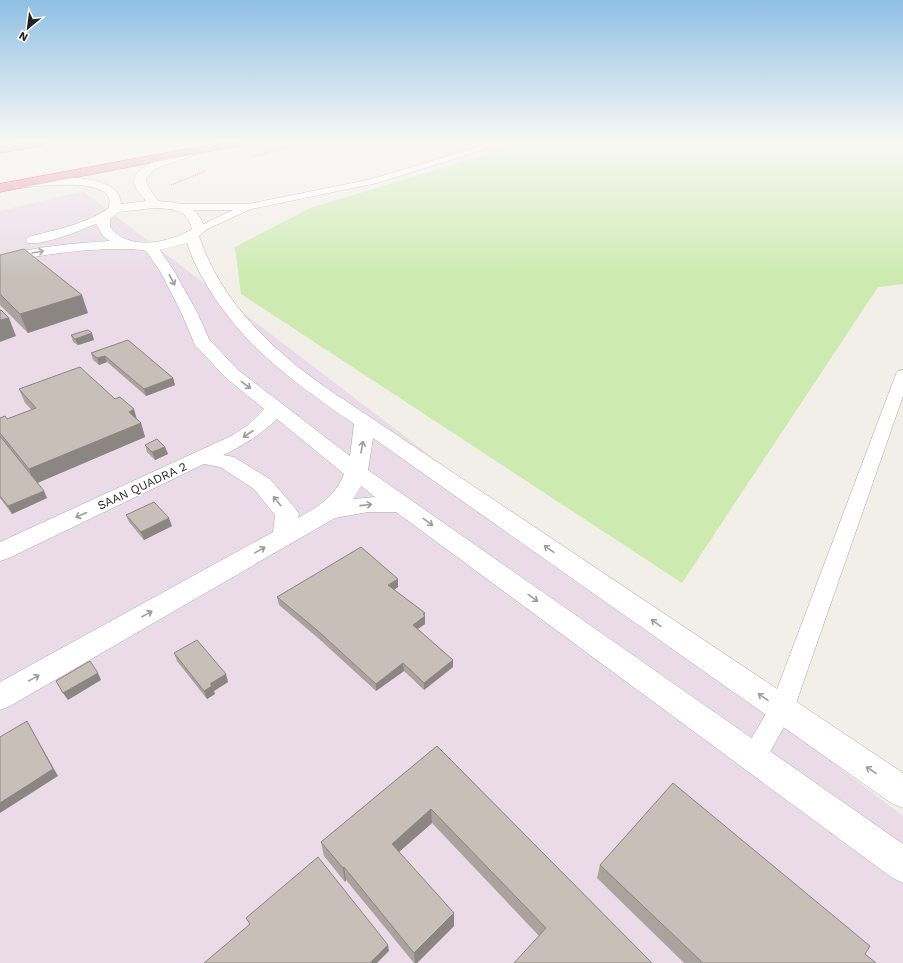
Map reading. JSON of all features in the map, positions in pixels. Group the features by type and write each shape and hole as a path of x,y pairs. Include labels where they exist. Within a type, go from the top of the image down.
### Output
{"street":[{"path":"104,188 110,191 114,197 115,209"},
{"path":"144,188 154,204"},
{"path":"0,247 48,237 104,217 115,209 154,204 179,207 191,212 196,219 195,250 216,288 241,322 279,362 903,792"},
{"path":"104,217 103,226 108,233 118,240 142,246 171,278 189,312 201,341 232,374 277,408 356,472 404,505 753,758 903,864"},
{"path":"0,260 20,255 74,247 169,245 196,233"},
{"name":"SAAN QUADRA 2","path":"0,552 204,458 255,429 277,408"},
{"path":"0,697 329,511 347,492 356,472 363,447 364,422"},
{"path":"204,458 226,462 262,484 287,514 284,537"},
{"path":"329,511 368,504 404,505"}],"lane":[{"path":"179,207 248,207 337,188"},
{"path":"196,233 248,207"},
{"path":"753,758 782,709 903,374"}],"shaded area":[{"path":"83,191 903,816 903,963 0,963 0,211"}],"green space":[{"path":"376,188 903,188 903,284 878,287 682,583 241,294 235,247 310,208"}],"building":[{"path":"24,249 82,295 20,314 0,294 0,255"},
{"path":"1,310 9,318 0,320"},
{"path":"88,330 92,333 75,339 71,335"},
{"path":"128,340 173,378 144,389 105,356 97,358 91,353"},
{"path":"80,367 115,399 120,397 134,409 129,412 141,423 29,469 0,433 0,418 5,416 7,419 36,408 19,389"},
{"path":"0,436 44,491 8,506 0,496"},
{"path":"157,439 165,447 152,452 145,445"},
{"path":"154,502 169,518 141,532 126,515"},
{"path":"361,547 398,579 388,585 425,613 423,614 425,616 413,625 453,660 424,683 403,663 376,684 317,630 277,597"},
{"path":"197,640 226,674 210,684 212,686 204,691 174,653"},
{"path":"90,661 98,673 63,693 56,681"},
{"path":"27,721 53,769 0,803 0,737"},
{"path":"437,746 652,963 514,963 546,928 431,809 392,844 454,913 414,953 344,867 343,868 321,842"},
{"path":"673,783 870,946 865,954 876,963 703,963 600,865"},
{"path":"318,857 388,945 370,963 204,963 250,924 246,918"}]}
